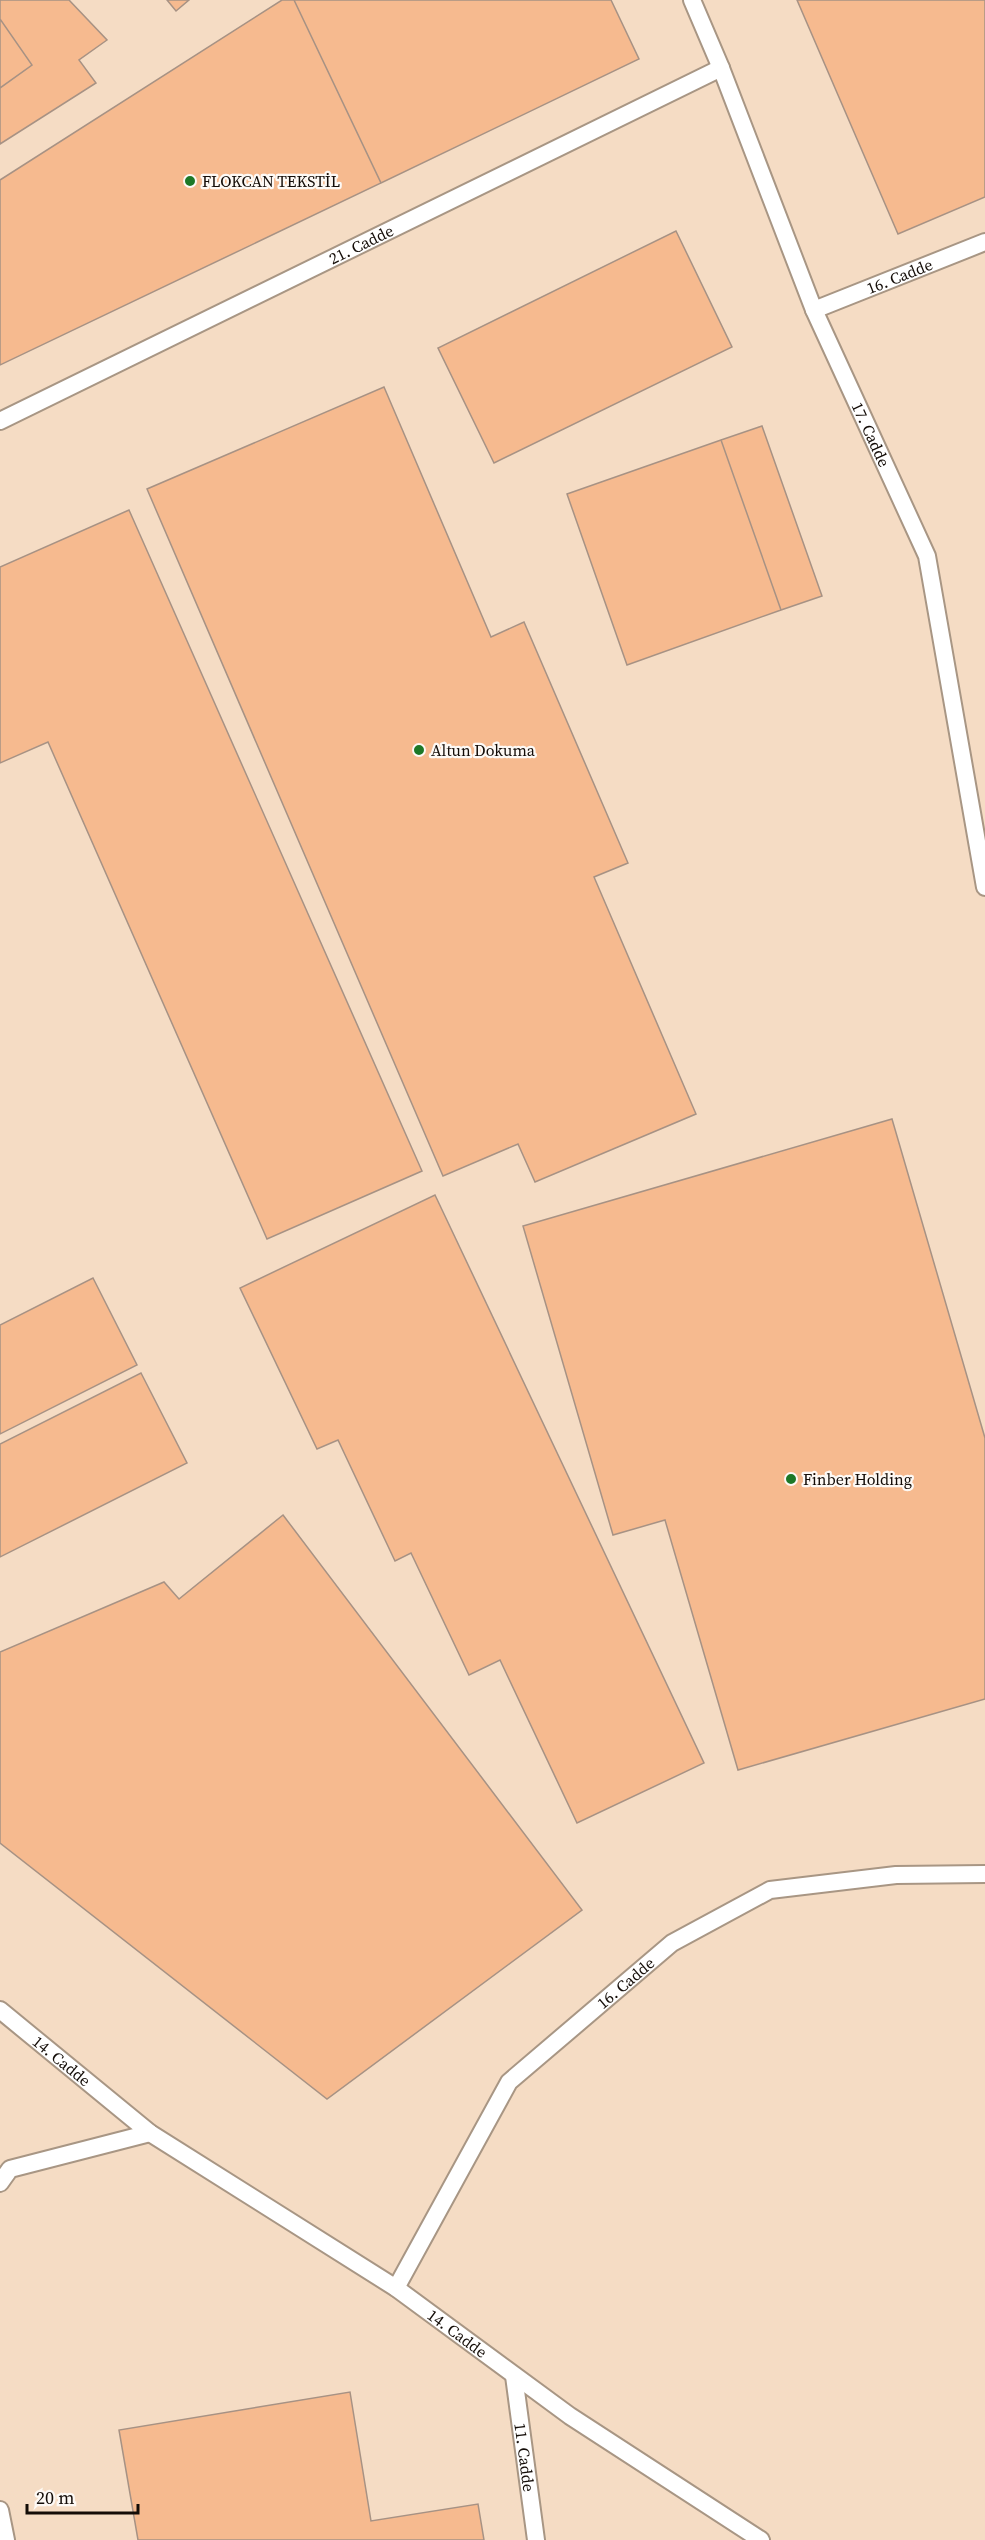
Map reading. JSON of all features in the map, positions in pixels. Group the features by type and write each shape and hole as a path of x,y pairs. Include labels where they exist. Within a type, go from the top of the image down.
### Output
{"lane":[{"name":"17. Cadde","path":"692,0 721,68 814,310 927,556 985,887"},
{"name":"21. Cadde","path":"0,421 721,68"},
{"name":"16. Cadde","path":"814,310 985,242"},
{"name":"16. Cadde","path":"396,2288 509,2082 672,1943 770,1890 896,1875 985,1874"},
{"name":"14. Cadde","path":"0,2010 150,2133 396,2288 570,2416 761,2540"},
{"path":"0,2183 10,2169 150,2133"},
{"name":"11. Cadde","path":"514,2376 536,2540"},
{"path":"0,2510 6,2540"}],"shaded area":[{"path":"0,0 985,0 985,2540 0,2540"}],"building":[{"path":"0,0 69,0 107,40 79,60 96,83 0,144 0,88 32,65 0,19"},
{"path":"167,0 189,0 176,11"},
{"name":"FLOKCAN TEKSTİL","path":"282,0 294,0 381,183 0,365 0,180"},
{"name":"FLOKCAN TEKSTİL","path":"294,0 611,0 639,59 381,183"},
{"path":"797,0 985,0 985,197 898,234"},
{"path":"0,19 32,65 0,88"},
{"path":"676,231 732,347 494,463 438,348"},
{"name":"Altun Dokuma","path":"384,387 491,637 524,622 628,863 594,877 696,1114 535,1182 518,1144 443,1176 147,489"},
{"path":"762,426 822,596 781,610 721,440"},
{"path":"721,440 781,610 627,665 567,494"},
{"path":"129,510 422,1171 267,1239 48,742 0,763 0,567"},
{"name":"Finber Holding","path":"892,1119 985,1438 985,1699 738,1770 665,1520 613,1535 523,1226"},
{"path":"435,1195 704,1763 577,1823 500,1660 469,1675 411,1553 395,1561 338,1440 317,1449 240,1288"},
{"path":"93,1278 137,1365 0,1434 0,1325"},
{"path":"141,1373 187,1463 0,1557 0,1444"},
{"path":"283,1515 582,1910 327,2099 0,1843 0,1652 164,1582 179,1599"},
{"path":"350,2392 371,2521 478,2504 484,2540 138,2540 119,2430"}],"place":[{"name":"FLOKCAN TEKSTİL","path":"190,181"},
{"name":"Altun Dokuma","path":"419,750"},
{"name":"Finber Holding","path":"791,1479"}]}
